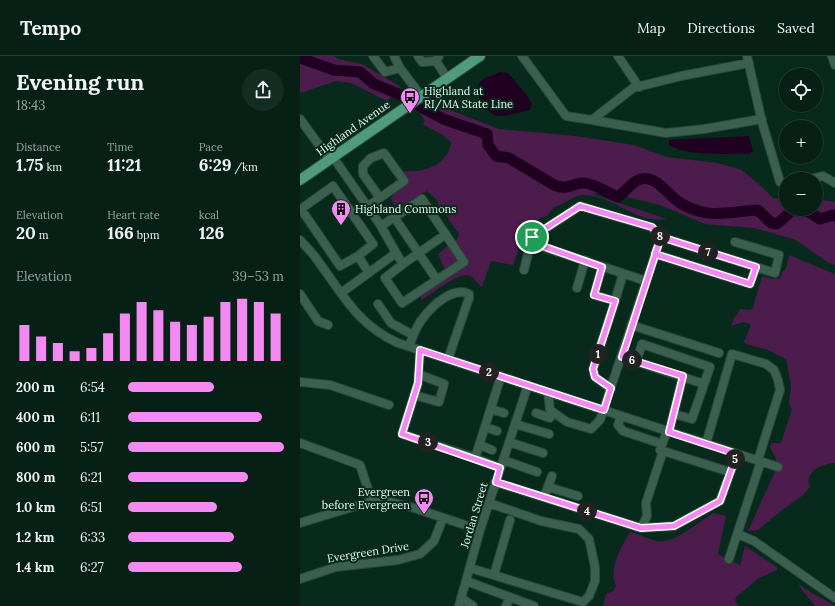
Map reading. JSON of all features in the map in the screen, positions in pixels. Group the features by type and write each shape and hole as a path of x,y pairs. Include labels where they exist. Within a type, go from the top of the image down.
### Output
{"main road":[{"name":"Highland Avenue","path":"302,176 332,158 476,57"}],"street":[{"path":"373,56 385,72 397,62 421,96"},
{"path":"418,56 422,62 437,58 447,78"},
{"path":"522,56 566,116 666,133 704,129 762,119"},
{"path":"618,56 639,86"},
{"path":"832,56 835,65"},
{"path":"592,120 633,88 748,60 762,119 779,178"},
{"path":"300,119 332,158 381,226 403,264"},
{"path":"352,214 380,198 404,181 384,153 371,158 363,166 363,174 380,198"},
{"path":"823,177 835,184"},
{"path":"333,186 373,244 358,256 340,266 301,209 333,186"},
{"path":"381,226 422,199 446,234 464,262 402,303 385,278 446,234"},
{"path":"524,270 532,237 580,206 652,227 661,237 775,273 779,255 735,242"},
{"path":"394,217 437,280"},
{"path":"548,392 548,400 552,413 567,422 591,429 600,420 661,237"},
{"path":"300,241 317,259 360,317 371,328 384,336 420,350 778,467"},
{"path":"531,242 646,281"},
{"path":"341,293 396,253"},
{"path":"655,254 750,284 756,267"},
{"path":"358,256 369,273"},
{"path":"577,288 585,260"},
{"path":"602,267 594,295 615,301"},
{"path":"611,388 595,377 593,369 623,274"},
{"path":"409,346 422,319 446,297 461,291 469,294 448,359"},
{"path":"300,294 318,321 328,325"},
{"path":"378,304 391,323 413,335"},
{"path":"631,325 719,353"},
{"path":"636,362 642,344 710,367 692,419 674,414"},
{"path":"420,350 418,383 402,434 475,458 537,472"},
{"path":"706,444 732,354 766,364 774,370 780,390 738,534 729,559"},
{"path":"622,357 704,384"},
{"path":"414,395 439,402 444,384 418,374"},
{"path":"475,458 502,376"},
{"path":"641,528 647,516 646,503 674,414 683,376"},
{"path":"300,382 330,385 389,405"},
{"name":"Jordan Street","path":"460,602 480,530 528,385"},
{"path":"491,409 504,413"},
{"path":"536,413 550,418 552,413"},
{"path":"621,416 618,425 623,431 730,472"},
{"path":"515,424 549,434"},
{"path":"485,427 497,431"},
{"path":"509,442 543,453"},
{"path":"300,443 360,465 372,501"},
{"path":"480,445 492,450"},
{"path":"496,482 641,528 674,526 720,501 737,454"},
{"path":"544,498 552,476"},
{"path":"548,487 578,496"},
{"path":"300,524 379,499 390,501 480,530"},
{"path":"470,568 583,602 589,596 595,581 589,539 579,529 541,521 489,504"},
{"name":"Evergreen Drive","path":"300,579 336,567 398,560 420,554 434,541 443,518"},
{"path":"494,575 510,520"},
{"path":"738,534 754,541 835,598"},
{"path":"466,581 534,606"},
{"path":"506,606 510,597"},
{"path":"460,602 473,606"}],"shaded area":[{"path":"300,56 334,56 338,59 362,64 401,87 387,101 351,83 336,81 300,93"},
{"path":"500,72 508,73 526,94 532,104 530,110 511,115 499,116 490,112 481,102 477,91 481,81"},
{"path":"442,107 499,129 576,136 634,145 667,157 718,163 742,170 773,198 779,198 779,216 823,216 823,200 835,202 835,265 827,262 796,240 754,228 705,224 660,205 603,192 592,194 667,219 656,220 645,218 604,199 593,196 578,196 554,207 547,216 540,218 535,225 524,234 513,265 491,261 482,287 474,278 468,275 463,276 444,285 421,301 421,296 446,272 438,254 457,240 459,234 438,204 437,200 427,191 400,206 394,205 391,198 398,188 400,173 419,171 433,167 448,153 451,142 443,135 422,124 425,121 420,113 430,117"},
{"path":"749,136 753,151 750,154 697,153 677,149 669,145 669,140"},
{"path":"789,255 835,274 835,463 830,463 815,469 809,477 810,487 803,495 758,530 748,531 776,469 776,459 770,447 771,443 781,443 792,409 789,404 791,386 786,359 768,350 746,344 744,342 751,325 748,323 741,322 731,326 740,309 750,310 753,308 762,276 774,279 780,278 782,272 786,269"},
{"path":"714,513 726,516 718,554 740,565 745,546 777,567 777,570 759,578 736,597 735,601 739,606 603,606 606,594 613,591 616,586 614,579 615,565 623,544 630,532 657,541 664,541 679,536"},
{"path":"800,585 835,606 815,606 799,586"}],"waterway":[{"path":"300,58 334,70 360,72 374,84 401,95"},
{"path":"407,99 443,119 487,134 488,145 496,156 509,158 554,185 565,187 586,183 600,188 617,197 637,180 646,179 652,180 662,186 679,202 698,211 717,214 757,210 768,221 774,224 777,224 786,216"},
{"path":"815,216 820,219 833,215 835,216"}],"place":[{"name":"Highland at RI/MA State Line","path":"410,114"},
{"name":"Highland Commons","path":"341,226"},
{"name":"Evergreen before Evergreen","path":"424,515"}],"route":[{"path":"532,237 531,242 602,267 594,295 615,301 593,369 595,377 611,388 604,410 420,350 418,383 402,434 475,458 500,468 496,482 641,528 674,526 720,501 737,454 669,432 683,376 622,357 629,330 661,237 756,267 750,284 655,254 661,237 652,227 580,206 532,237"}]}
